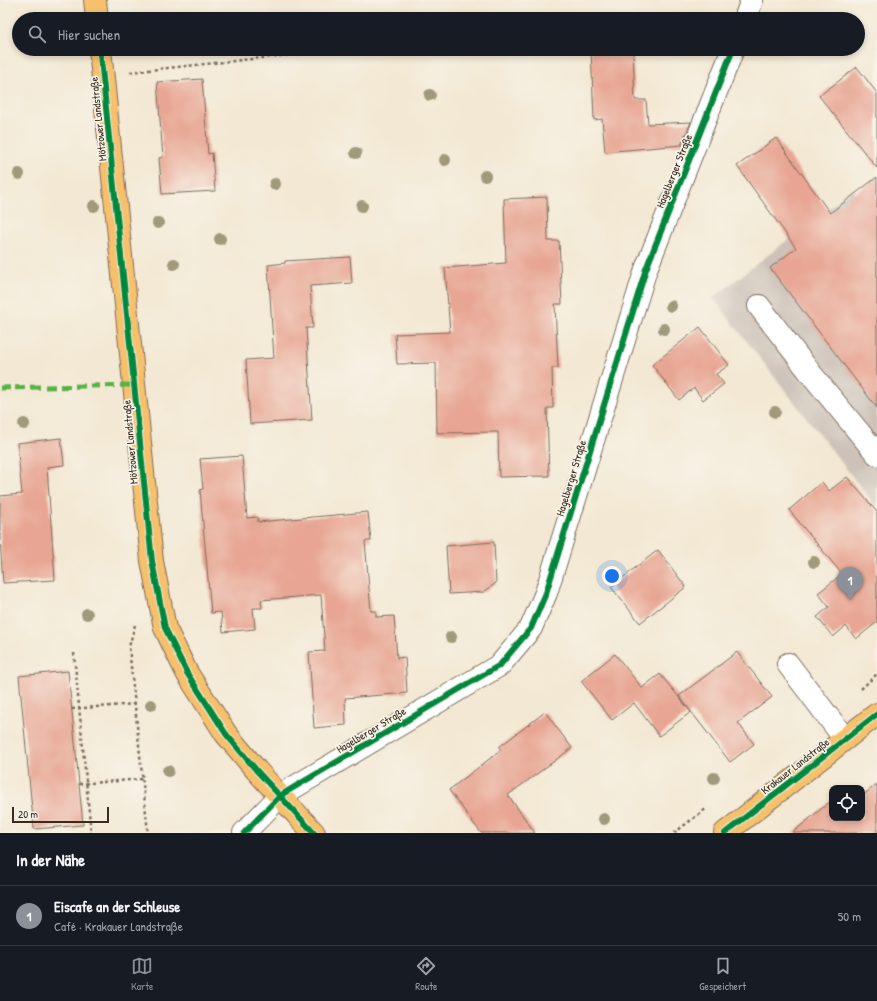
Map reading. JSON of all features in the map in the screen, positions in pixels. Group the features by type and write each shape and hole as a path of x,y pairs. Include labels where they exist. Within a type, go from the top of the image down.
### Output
{"main road":[{"path":"95,0 96,12"},
{"name":"Mötzower Landstraße","path":"101,56 152,561 165,628 186,673 226,734 257,771 281,795 314,833"},
{"name":"Krakauer Landstraße","path":"725,833 877,714"}],"street":[{"path":"748,12 752,0"},
{"name":"Hagelberger Straße","path":"281,795 500,665 531,628 546,593 646,269 730,56"},
{"path":"759,306 812,375 877,454"},
{"path":"788,664 845,739"},
{"path":"244,833 281,795"}],"path":[{"path":"103,75 281,56"},
{"path":"136,618 129,647 148,833"},
{"path":"74,653 91,833"},
{"path":"72,709 134,704"},
{"path":"79,784 142,779"}],"shaded area":[{"path":"853,189 877,220 877,508 713,298"}],"building":[{"path":"591,56 633,56 635,100 646,100 648,124 691,122 681,145 605,152 602,119 594,120"},
{"path":"857,67 877,93 877,168 819,96"},
{"path":"202,79 208,154 212,153 215,191 162,194 159,158 163,157 157,82"},
{"path":"776,138 830,213 877,177 877,408 770,268 796,248 737,166"},
{"path":"547,197 548,241 559,241 562,304 555,304 558,368 552,368 553,408 547,408 549,476 499,477 498,432 437,433 436,363 397,364 395,334 450,332 445,268 506,263 504,199"},
{"path":"350,257 352,283 310,286 313,328 306,328 312,420 250,424 246,360 274,358 268,265 285,263 285,261"},
{"path":"700,327 729,365 716,374 724,384 703,400 694,388 679,400 652,365"},
{"path":"61,438 64,465 47,467 55,580 3,583 0,540 0,496 22,494 17,443"},
{"path":"242,456 247,518 258,517 258,522 368,512 371,541 365,541 371,611 376,611 376,617 394,616 397,658 405,657 407,693 345,698 346,725 314,728 309,652 325,651 321,595 261,600 262,608 253,608 255,629 223,632 221,612 211,613 200,490 203,489 200,459"},
{"path":"847,477 877,512 877,622 856,639 846,626 833,637 817,617 829,607 818,593 842,574 789,510 822,482 829,491"},
{"path":"494,542 496,583 484,592 449,594 446,546"},
{"path":"658,550 686,587 640,623 611,587"},
{"path":"737,652 772,697 738,723 754,744 730,762 679,696"},
{"path":"615,654 642,688 660,674 691,712 659,736 634,703 612,720 581,681"},
{"path":"68,671 83,825 34,829 19,676"},
{"path":"545,712 572,748 508,795 535,833 481,833 449,790 501,750 499,747"},
{"path":"877,784 877,833 792,833 829,802 829,821 865,821 865,794"}],"marked path":[{"path":"0,388 135,385"}],"cycle path":[{"path":"101,56 152,561 165,628 187,673 226,734 257,771 314,833"},
{"path":"244,833 281,795 500,665 531,628 546,593 646,269 730,56"},
{"path":"725,833 877,714"}],"place":[{"name":"Eiscafe an der Schleuse","path":"850,600"}]}
